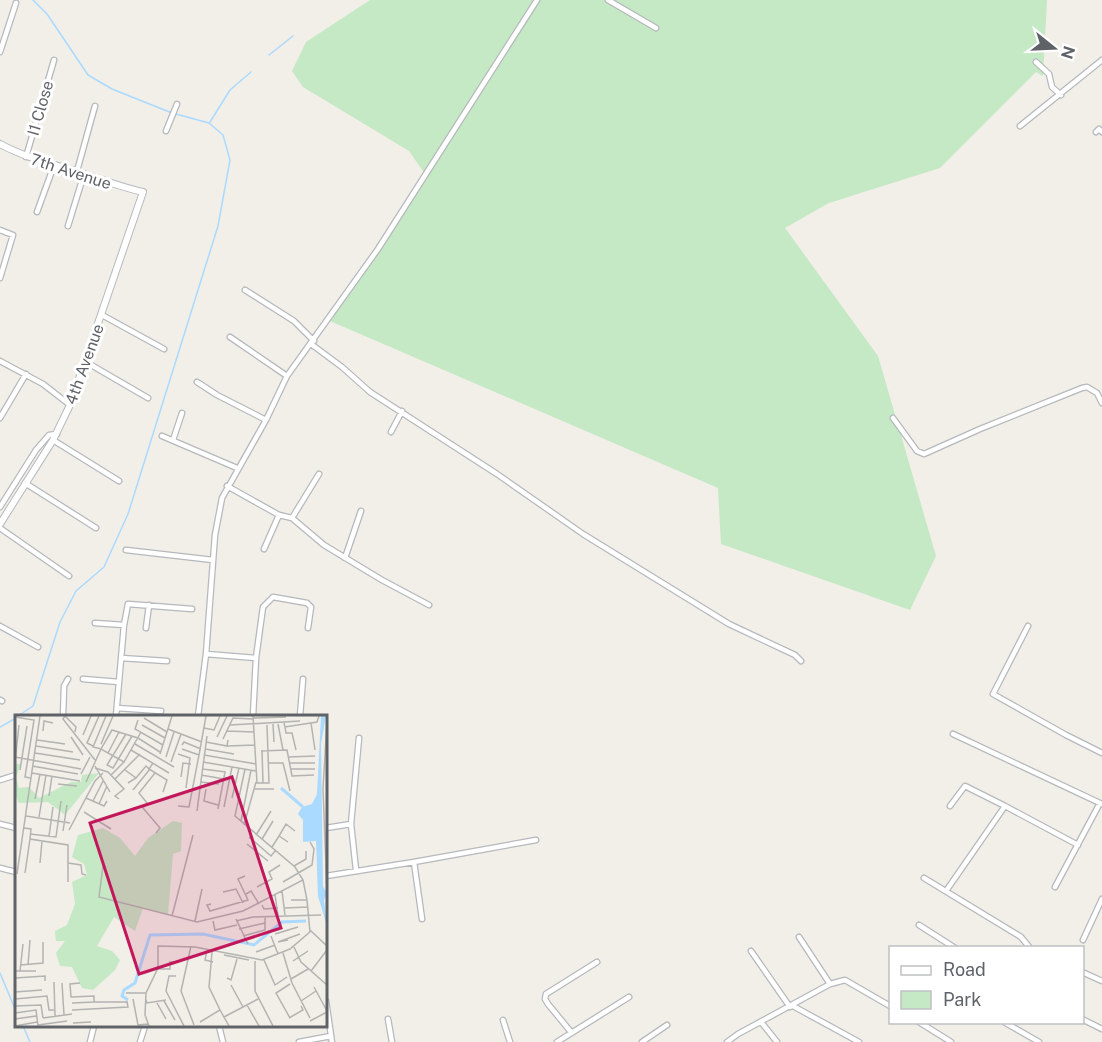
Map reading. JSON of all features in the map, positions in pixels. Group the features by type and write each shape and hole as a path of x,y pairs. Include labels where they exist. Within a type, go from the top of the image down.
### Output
{"main road":[{"name":"7th Avenue","path":"0,145 26,157 143,192"},
{"name":"4th Avenue","path":"0,526 55,437 70,405 143,192"}],"street":[{"path":"198,715 219,507 227,486 266,420 287,376 313,343 425,178 537,0"},
{"path":"608,0 656,28"},
{"path":"0,52 16,3"},
{"name":"I1 Close","path":"26,157 54,60"},
{"path":"1020,126 1102,61"},
{"path":"1036,62 1049,74 1052,87 1061,95"},
{"path":"166,131 177,104"},
{"path":"77,171 95,106"},
{"path":"1096,132 1099,129 1102,132"},
{"path":"0,145 53,168 115,185"},
{"path":"37,212 53,168"},
{"path":"68,226 83,177"},
{"path":"0,230 13,235 0,278"},
{"path":"245,290 294,321 313,343 370,392 402,411 591,539 729,624 795,655 801,661"},
{"path":"102,315 164,350"},
{"path":"230,338 287,376"},
{"path":"0,361 43,384 70,405"},
{"path":"86,363 148,398"},
{"path":"0,418 26,375"},
{"path":"197,382 266,420"},
{"path":"894,418 917,452 924,454 1029,408 1082,388 1087,387 1097,393 1102,403"},
{"path":"391,432 402,411"},
{"path":"172,441 182,413"},
{"path":"7,512 0,507 2,499 49,435 119,482"},
{"path":"162,436 237,468"},
{"path":"292,518 319,474"},
{"path":"25,483 96,528"},
{"path":"227,486 279,515 292,518 324,545 429,605"},
{"path":"2,499 11,505"},
{"path":"345,558 361,511"},
{"path":"264,549 279,515"},
{"path":"0,526 69,576"},
{"path":"126,550 213,560"},
{"path":"254,715 256,658 262,607 273,597 309,604 308,628"},
{"path":"116,715 128,604 192,609"},
{"path":"146,628 149,605"},
{"path":"95,624 124,625"},
{"path":"0,626 38,648"},
{"path":"1028,626 993,694 1102,753"},
{"path":"206,654 256,658"},
{"path":"121,658 167,661"},
{"path":"63,715 64,686 68,679"},
{"path":"83,679 119,682"},
{"path":"300,715 303,679"},
{"path":"117,708 161,711"},
{"path":"953,734 1101,803 1055,887"},
{"path":"356,870 351,824 359,738"},
{"path":"0,780 15,775"},
{"path":"950,806 965,786 1078,845"},
{"path":"946,891 1005,806"},
{"path":"0,824 15,828"},
{"path":"327,828 351,824"},
{"path":"327,876 536,840"},
{"path":"414,862 422,919"},
{"path":"0,868 15,873"},
{"path":"924,879 1021,937 1028,946"},
{"path":"1083,940 1102,899"},
{"path":"919,925 952,946"},
{"path":"799,937 830,984"},
{"path":"751,951 791,1006 858,1042"},
{"path":"571,1032 548,1004 545,999 546,994 597,962"},
{"path":"1084,972 1102,981"},
{"path":"727,1042 830,984 846,980 889,1005"},
{"path":"556,1042 629,997"},
{"path":"299,1042 331,1039 327,1009"},
{"path":"388,1019 392,1042"},
{"path":"503,1020 510,1042"},
{"path":"1084,1020 1102,1029"},
{"path":"761,1022 777,1042"},
{"path":"921,1024 951,1042"},
{"path":"1006,1024 1039,1042"},
{"path":"642,1042 667,1025"},
{"path":"90,1042 94,1027"},
{"path":"140,1042 145,1027"},
{"path":"219,1027 222,1042"}],"green space":[{"path":"370,0 1047,0 1043,76 1036,72 940,168 829,203 785,228 878,356 936,556 910,610 721,544 718,488 330,321 425,174 409,151 303,87 292,71 306,42"}],"waterway":[{"path":"33,0 47,14 88,75 112,89 172,113"},
{"path":"269,55 293,36"},
{"path":"210,122 230,90 251,72"},
{"path":"20,715 33,706 60,622 76,591 104,567 128,514 218,226 230,160 223,135 209,123 176,114"},
{"path":"0,727 15,719"},
{"path":"0,973 15,1009"},
{"path":"23,1027 30,1042"}]}
